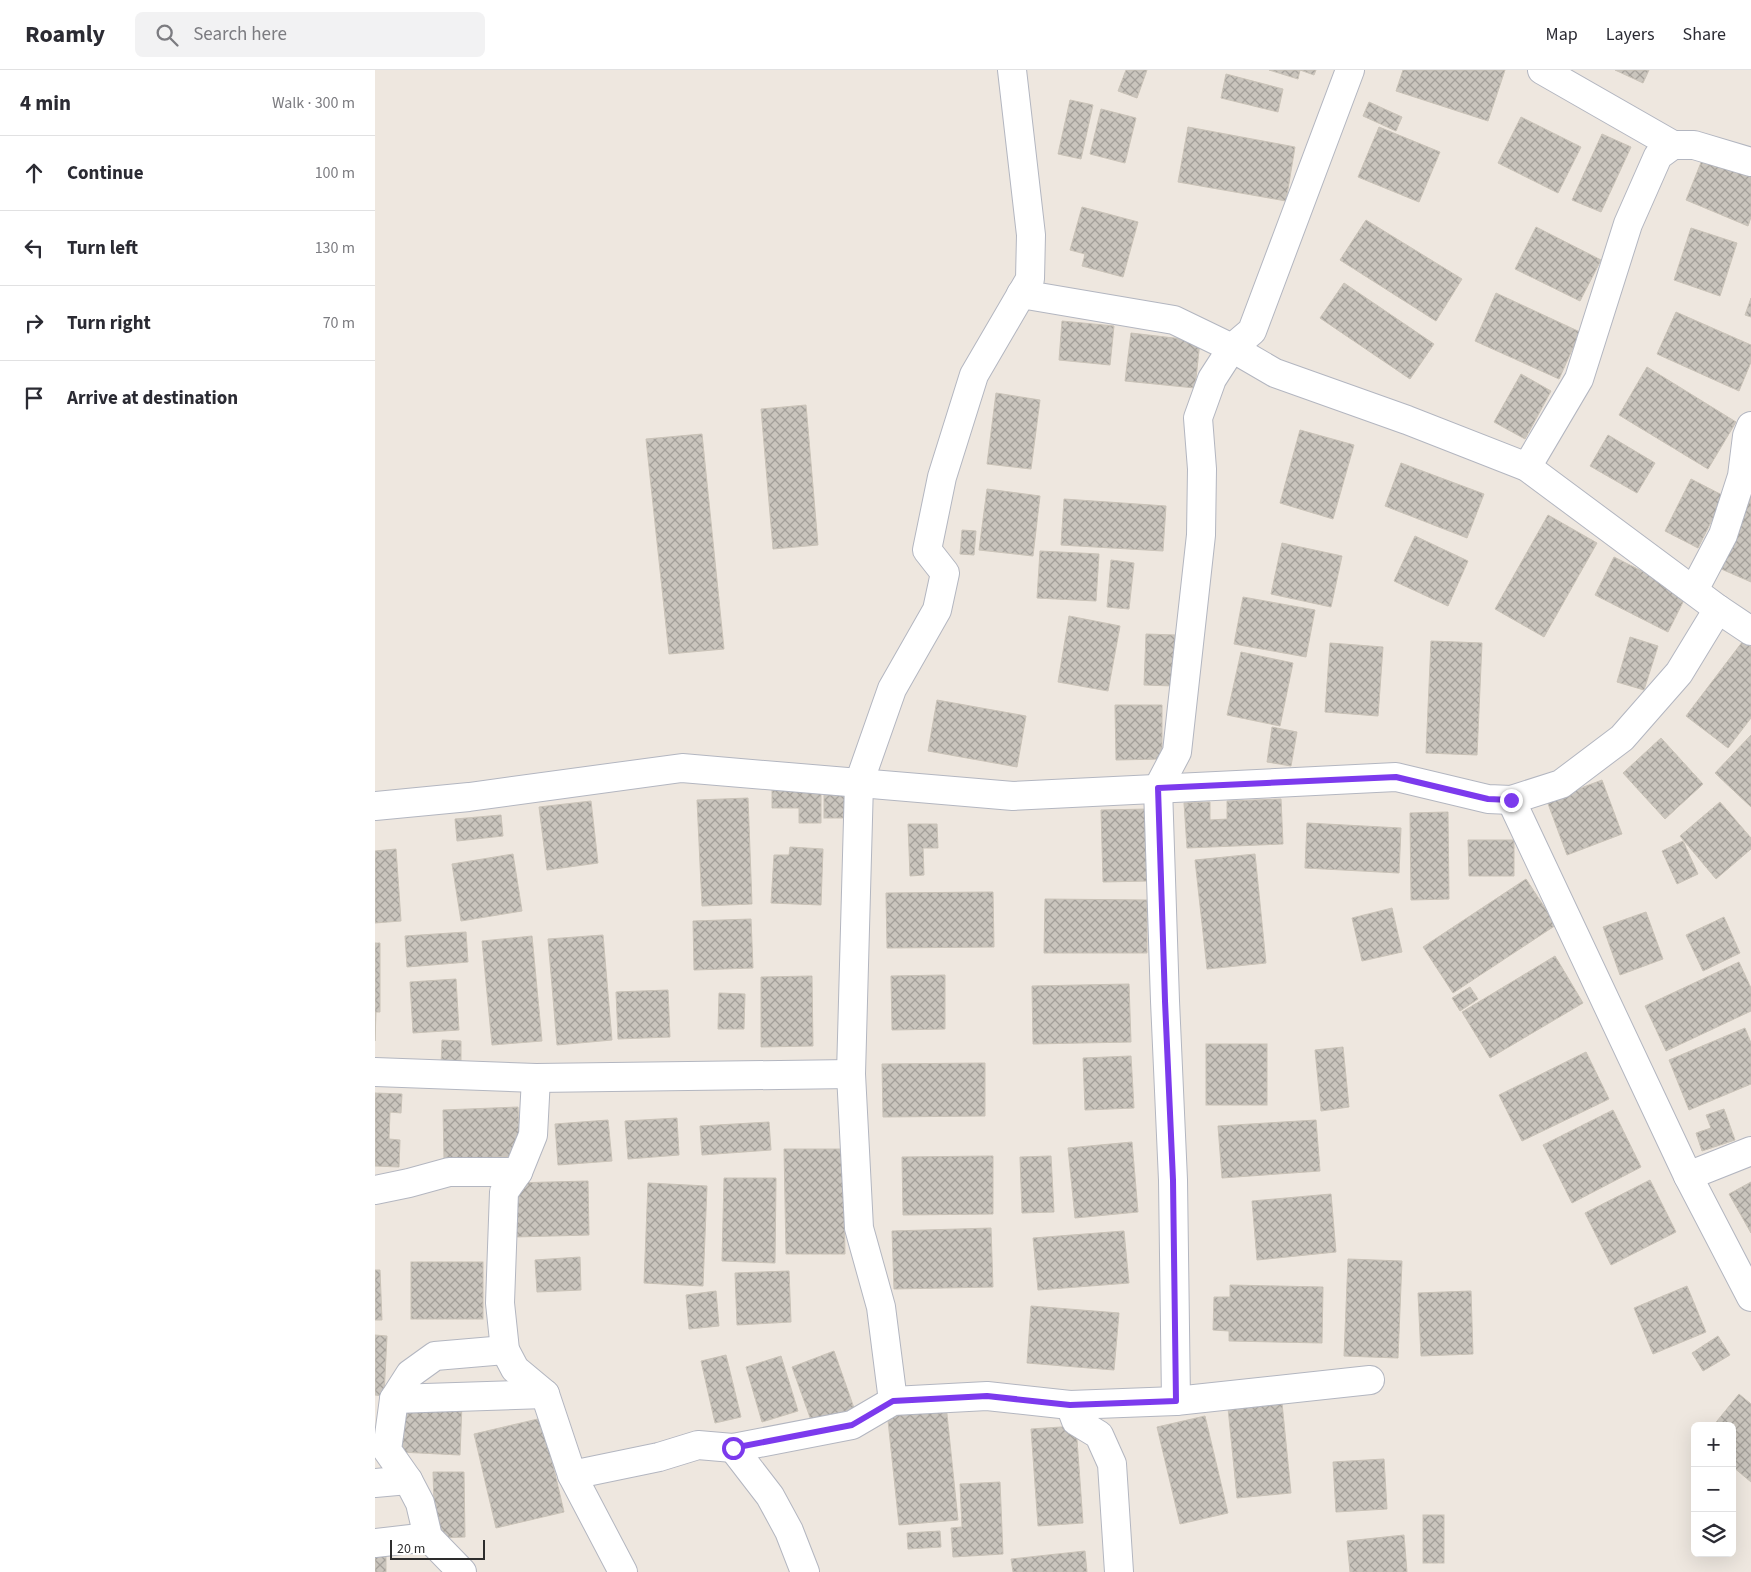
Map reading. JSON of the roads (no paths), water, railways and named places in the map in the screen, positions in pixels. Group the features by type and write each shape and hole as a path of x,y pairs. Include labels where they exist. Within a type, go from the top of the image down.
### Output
{"street":[{"path":"893,1401 881,1307 859,1228 851,1074 859,783 892,689 937,610 945,573 927,550 942,477 974,375 1030,279 1031,235 1012,70"},
{"path":"1176,1401 1173,1180 1158,788 1177,752 1201,536 1202,469 1198,418 1212,380 1232,348 1252,331 1350,70"},
{"path":"1542,70 1673,145 1694,145 1751,162"},
{"path":"1527,467 1579,379 1628,224 1658,156 1673,145"},
{"path":"1021,294 1174,320 1232,348 1275,372 1407,420 1527,467 1718,609 1751,631"},
{"path":"1252,331 1275,372"},
{"path":"1694,590 1723,535 1742,476 1747,436 1751,426"},
{"path":"375,806 469,797 682,768 1013,796 1396,777 1488,799 1511,800 1561,784 1622,738 1679,673 1718,609"},
{"path":"1511,800 1688,1176 1751,1298"},
{"path":"375,1072 536,1078 851,1074"},
{"path":"536,1078 533,1135 518,1172 503,1192 500,1303 505,1350 515,1369 545,1394 572,1475 623,1572"},
{"path":"1688,1176 1751,1151"},
{"path":"375,1190 449,1172 518,1172"},
{"path":"462,1572 428,1536 420,1503 408,1480 387,1450 394,1399 410,1374 435,1356 505,1350"},
{"path":"572,1475 659,1457 698,1445 733,1448 852,1425 893,1401 987,1396 1070,1405 1176,1401 1371,1380"},
{"path":"394,1399 545,1394"},
{"path":"1070,1405 1077,1421 1099,1435 1112,1464 1119,1572"},
{"path":"733,1448 770,1496 789,1531 805,1572"},
{"path":"375,1483 408,1480"},
{"path":"375,1543 428,1536"}]}
